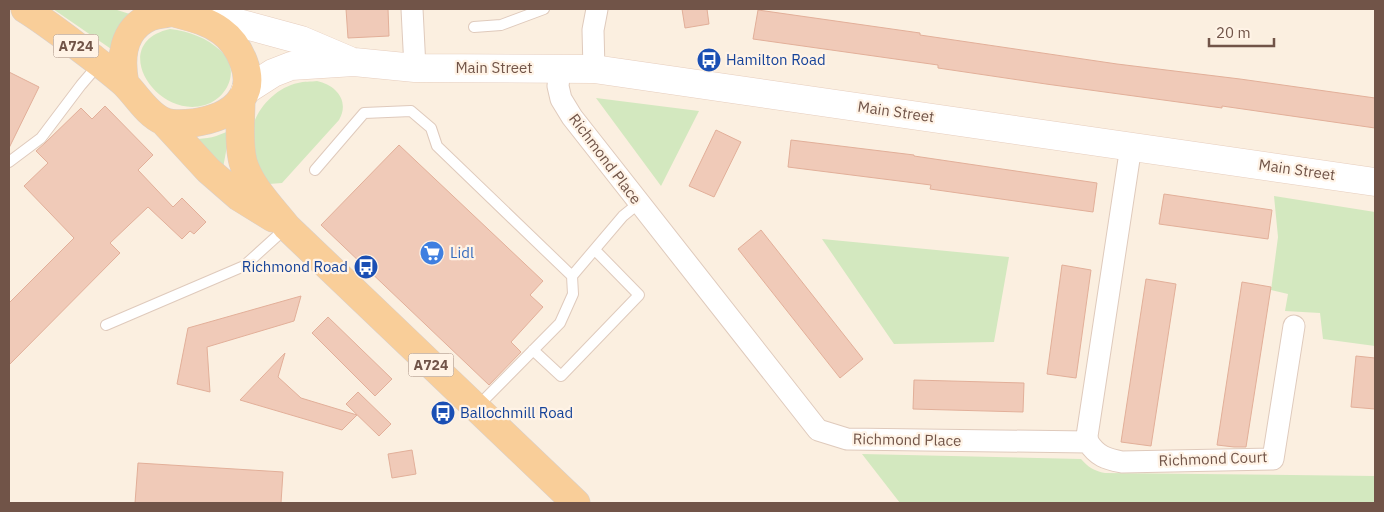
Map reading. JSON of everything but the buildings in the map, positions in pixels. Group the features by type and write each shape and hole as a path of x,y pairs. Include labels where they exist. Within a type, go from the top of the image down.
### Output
{"main road":[{"name":"A724","path":"26,9 50,25 126,84"},
{"path":"354,62 293,38 242,24 201,19 167,11 150,17 134,28 124,47 122,60 126,84 149,111 162,121 181,124 215,119 227,112 243,95 273,73 291,66 354,62 415,68"},
{"path":"201,19 222,32 241,55 246,77 243,95"},
{"name":"Main Street","path":"415,68 594,69 1375,182"},
{"name":"A724","path":"243,95 240,143 243,161 250,179 286,227 576,503"},
{"name":"A724","path":"162,121 208,170 239,197 286,227"}],"street":[{"path":"412,9 415,68"},
{"path":"594,69 593,30 597,9"},
{"name":"Richmond Place","path":"560,68 558,86 561,100 572,116 818,430 847,440 1088,442"},
{"path":"1088,442 1088,426 1131,146"},
{"name":"Richmond Court","path":"1088,442 1100,456 1122,462 1273,459 1294,326"}],"lane":[{"path":"474,27 501,25 544,9"},
{"path":"9,162 41,138 80,85 99,63"},
{"path":"315,170 364,113 411,111 431,128 436,146 572,276 573,294 560,323 476,408"},
{"path":"572,276 623,216 639,203"},
{"path":"106,325 244,266 286,227"},
{"path":"533,350 561,376 639,295 595,250"}],"green space":[{"path":"53,9 114,9 136,16 114,51"},
{"path":"170,29 191,33 204,39 216,46 227,58 231,74 229,82 220,96 213,101 205,105 187,107 170,101 156,91 146,78 140,63 142,49 151,37"},
{"path":"317,81 330,86 342,100 342,113 339,120 282,183 269,184 261,179 251,142 251,132 258,113 272,97 289,86 300,82"},
{"path":"596,98 699,111 661,186"},
{"path":"230,130 223,168 193,139 212,137"},
{"path":"1274,196 1375,212 1375,346 1323,339 1320,313 1285,311 1288,294 1271,290 1278,237"},
{"path":"822,239 1009,257 994,342 894,344"},
{"path":"862,454 1081,459 1092,468 1105,473 1375,476 1375,503 900,503"}],"place":[{"name":"Hamilton Road","path":"709,60"},
{"name":"Lidl","path":"432,253"},
{"name":"Richmond Road","path":"366,267"},
{"name":"Ballochmill Road","path":"443,413"}]}
